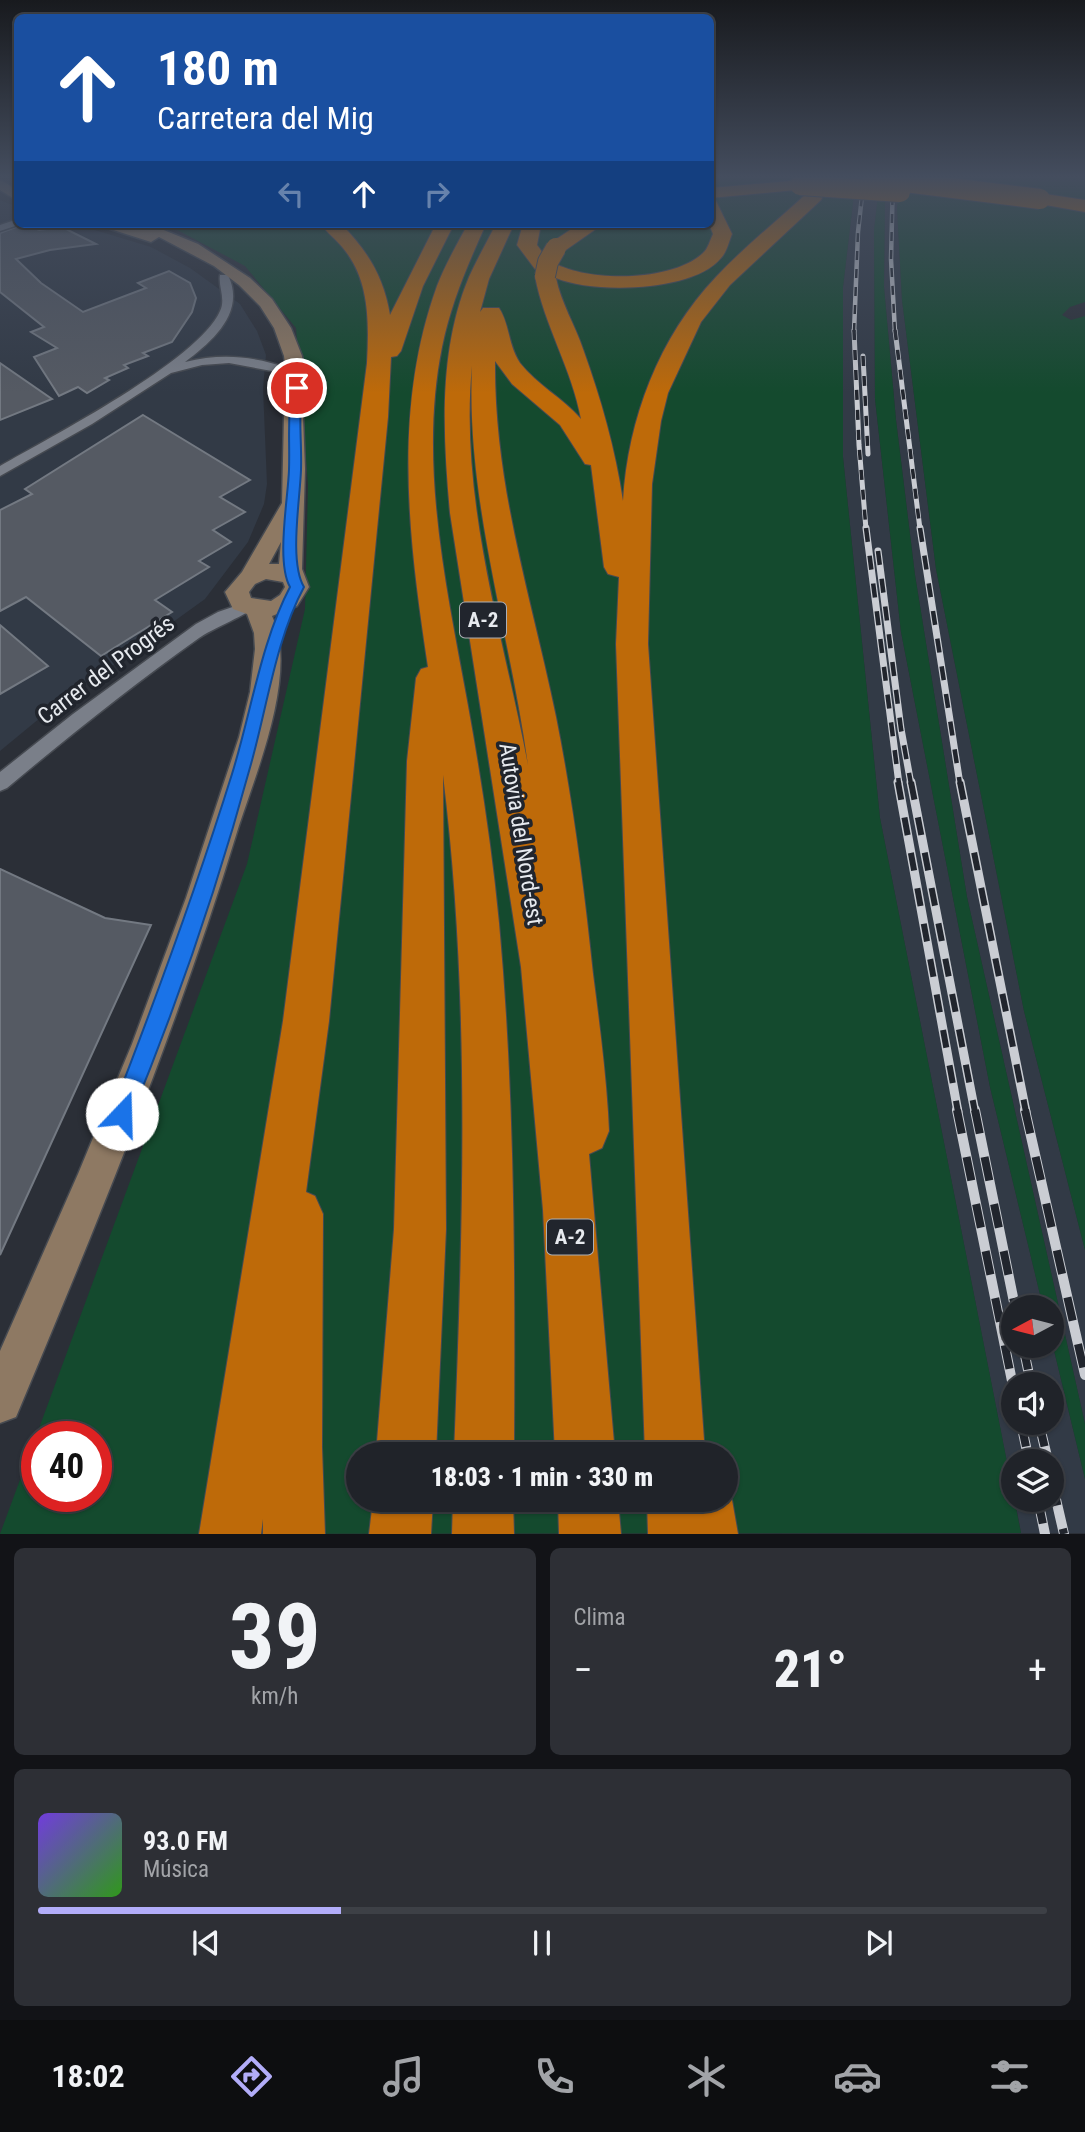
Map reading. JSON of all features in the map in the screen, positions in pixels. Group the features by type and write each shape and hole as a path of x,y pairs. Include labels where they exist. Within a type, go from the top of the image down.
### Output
{"highway":[{"path":"230,1534 306,1021 375,417 380,323 377,294 360,257 353,250"},
{"path":"375,417 396,328 431,250"},
{"name":"A-2","path":"463,250 442,302 431,341 423,393 421,495 437,624 458,747 480,953 486,1198 484,1442"},
{"name":"Autovia del Nord-est","path":"492,250 480,274 464,328 456,387 458,464 467,529 522,832 543,970 566,1185 586,1442"},
{"path":"510,250 497,288 483,374 485,442 496,520 541,736 565,902 584,1117 587,1442"},
{"path":"529,250 534,258 544,266 587,280 643,282 682,275 695,269 714,254 715,250"},
{"path":"555,250 548,262 545,276 549,296 570,344 592,409 632,644"},
{"path":"674,1442 632,644 638,484 648,421 663,374 691,321 707,299 756,250"},
{"path":"497,288 496,328 501,354 519,377 563,411 582,432 597,465 608,502"},
{"path":"407,1442 420,1229 425,761 437,624"},
{"path":"294,1534 292,1447 296,1234 306,1021"},
{"path":"656,1087 670,1236 695,1442"},
{"path":"400,1534 402,1512"},
{"path":"483,1512 483,1534"},
{"path":"589,1512 590,1534"},
{"path":"678,1512 679,1534"},
{"path":"704,1512 707,1534"}],"street":[{"path":"181,250 224,277 251,303 263,321 284,372 287,394 294,410"},
{"path":"0,1402 62,1260 172,983 215,856 291,587 291,504 295,470 294,410 297,388 292,355 273,310 247,283 197,250"},
{"path":"0,472 159,375 200,343 224,317 229,293 224,277"},
{"path":"159,375 200,362 235,358 260,362 284,372"},
{"path":"291,504 251,576 237,592 242,603 252,608 279,606 291,587"},
{"path":"251,576 272,571 291,587"},
{"path":"252,608 267,636 265,678"},
{"name":"Carrer del Progrés","path":"0,783 103,700 199,630 220,616 252,608"}],"shaded area":[{"path":"0,250 156,250 190,268 240,304 257,331 266,355 263,388 267,484 264,504 248,542 205,599 40,718 0,751"},
{"path":"847,250 874,250 875,399 901,632 990,1087 1040,1295 1001,1295 1001,1358 1056,1358 1059,1372 1001,1372 1001,1432 880,818 843,457 843,287"},
{"path":"884,250 899,250 902,300 936,569 1024,1011 1085,1250 1085,1424 1064,1330 1064,1295 1056,1295 967,897 915,575 896,420 884,287"},
{"path":"1064,1392 1085,1479 1085,1533 1021,1533 1017,1512 1064,1512 1064,1449 1004,1449 1002,1435 1064,1435"}],"green space":[{"path":"214,250 847,250 843,287 843,457 880,818 1004,1449 1001,1449 1001,1512 1017,1512 1021,1533 0,1534 21,1477 21,1512 112,1512 112,1421 42,1421 247,864 305,609 308,485 296,328 245,266"},
{"path":"874,250 884,250 884,287 896,420 915,575 967,897 1056,1295 1040,1295 990,1087 901,632 875,399"},
{"path":"899,250 1085,250 1085,302 1070,307 1062,315 1071,320 1085,316 1085,1250 1024,1011 936,569 902,300"},
{"path":"1064,1330 1085,1424 1085,1479 1064,1392 1064,1372 1059,1372 1056,1358 1064,1358"}],"building":[{"path":"0,250 53,250 16,259 41,283 83,312 146,288 138,283 169,271 190,283 196,298 192,312 172,342 143,353 148,356 124,365 128,368 105,378 109,380 87,393 78,387 59,396 34,357 57,348 31,332 44,327 0,292"},
{"path":"0,363 52,399 0,420"},
{"path":"143,415 250,480 220,497 245,512 213,530 231,542 199,561 209,567 155,600 172,612 101,656 26,597 0,611 0,510 32,494 25,489"},
{"path":"0,625 48,666 0,694"},
{"path":"0,869 105,918 151,925 0,1255"}],"railway":[{"path":"854,331 857,250"},
{"path":"891,250 895,332"},
{"path":"895,330 920,529"},
{"path":"854,331 866,529"},
{"path":"863,356 868,454"},
{"path":"866,528 899,784"},
{"path":"920,528 960,784"},
{"path":"878,551 901,729 911,784"},
{"path":"898,782 958,1112"},
{"path":"911,782 975,1112"},
{"path":"960,782 1026,1112"},
{"path":"957,1110 1010,1372"},
{"path":"975,1110 1013,1295"},
{"path":"1025,1110 1085,1375"},
{"path":"1026,1358 1028,1372"},
{"path":"1024,1435 1026,1449"},
{"path":"1042,1435 1045,1449"},
{"path":"1040,1512 1045,1534"},
{"path":"1059,1512 1064,1534"}],"route":[{"path":"122,1114 172,983 211,869 243,765 265,678 290,599 297,587 291,576 290,564 293,516 291,504 295,470 294,410 297,388"}]}
